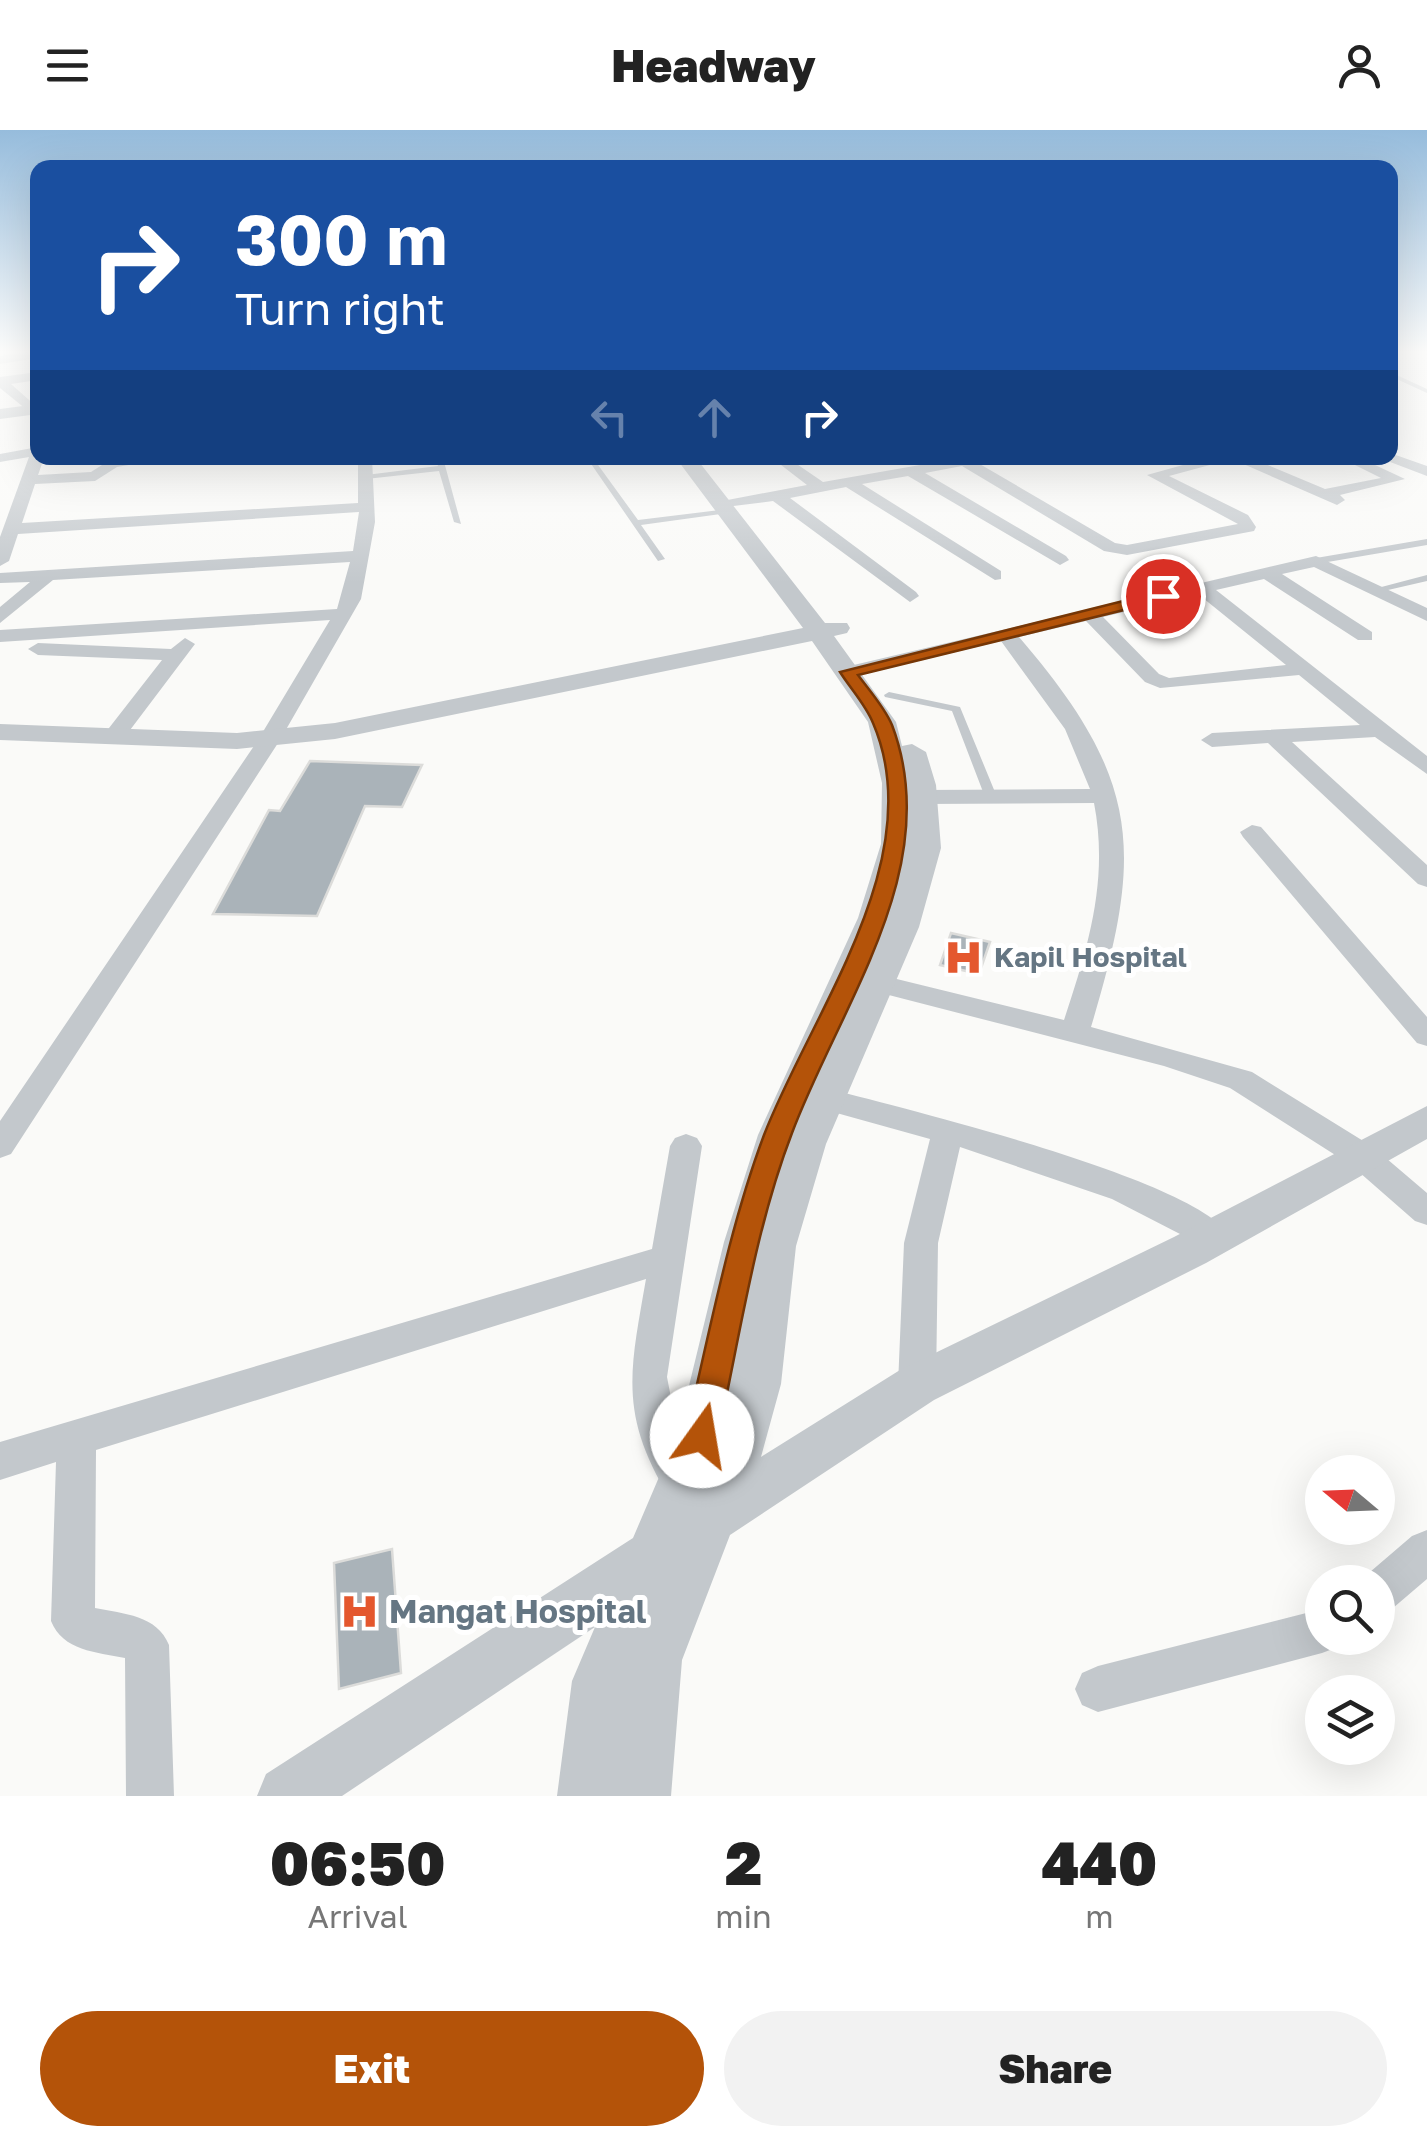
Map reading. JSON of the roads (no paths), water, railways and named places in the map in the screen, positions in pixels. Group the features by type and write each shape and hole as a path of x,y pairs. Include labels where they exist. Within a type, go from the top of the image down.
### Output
{"street":[{"path":"0,458 30,453"},
{"path":"1398,460 1427,471"},
{"path":"0,561 33,465"},
{"path":"28,480 95,476 109,465"},
{"path":"695,465 742,503 910,596"},
{"path":"640,1796 653,1660 697,1500 702,1436 746,1242 778,1135 862,980 902,927 925,848 922,797 904,721 829,629 712,465"},
{"path":"789,465 820,487"},
{"path":"894,465 1060,560"},
{"path":"742,503 944,465"},
{"path":"971,465 1110,547 1127,550 1248,527 1242,518 1155,476 1198,465"},
{"path":"1261,465 1352,506"},
{"path":"1324,494 1397,479 1364,465"},
{"path":"0,1146 269,740 352,599 366,507 366,467"},
{"path":"848,482 995,575"},
{"path":"11,529 366,507"},
{"path":"0,578 360,556"},
{"path":"869,678 1007,636 1200,586 1316,561 1427,615"},
{"path":"1265,571 1365,636"},
{"path":"0,616 46,576"},
{"path":"1200,586 1427,767"},
{"path":"0,636 343,614"},
{"path":"1090,615 1152,678 1167,684 1302,669"},
{"path":"114,737 201,624"},
{"path":"0,732 269,740 335,731 829,629"},
{"path":"1007,636 1055,694 1094,760 1116,830 1110,913 1075,1032"},
{"path":"0,647 176,655"},
{"path":"588,1796 601,1681 652,1556 740,1447 756,1384 774,1246 826,1099 897,844 897,783 869,678"},
{"path":"1212,740 1379,730"},
{"path":"1274,736 1427,879"},
{"path":"922,797 1108,796"},
{"path":"1252,832 1427,1036"},
{"path":"862,980 1075,1032 1241,1080 1362,1156 1427,1212"},
{"path":"826,1099 1144,1196 1213,1237"},
{"path":"697,1500 1213,1237 1427,1121"},
{"path":"918,1385 920,1243 947,1134"},
{"path":"686,1146 648,1376 649,1410 658,1438 697,1500"},
{"path":"0,1461 668,1258"},
{"path":"76,1438 74,1621 89,1632 123,1632 147,1645 150,1796"},
{"path":"1395,1578 1427,1551"},
{"path":"288,1796 652,1556"},
{"path":"1098,1690 1305,1635"}],"lane":[{"path":"366,467 403,465"},
{"path":"441,465 458,522"},
{"path":"595,465 661,559"},
{"path":"636,522 742,503"},
{"path":"1316,561 1427,542"},
{"path":"1375,590 1427,578"},
{"path":"869,678 956,709 991,797"}],"place":[{"name":"Kapil Hospital","path":"964,957"},
{"name":"Mangat Hospital","path":"359,1612"}]}
